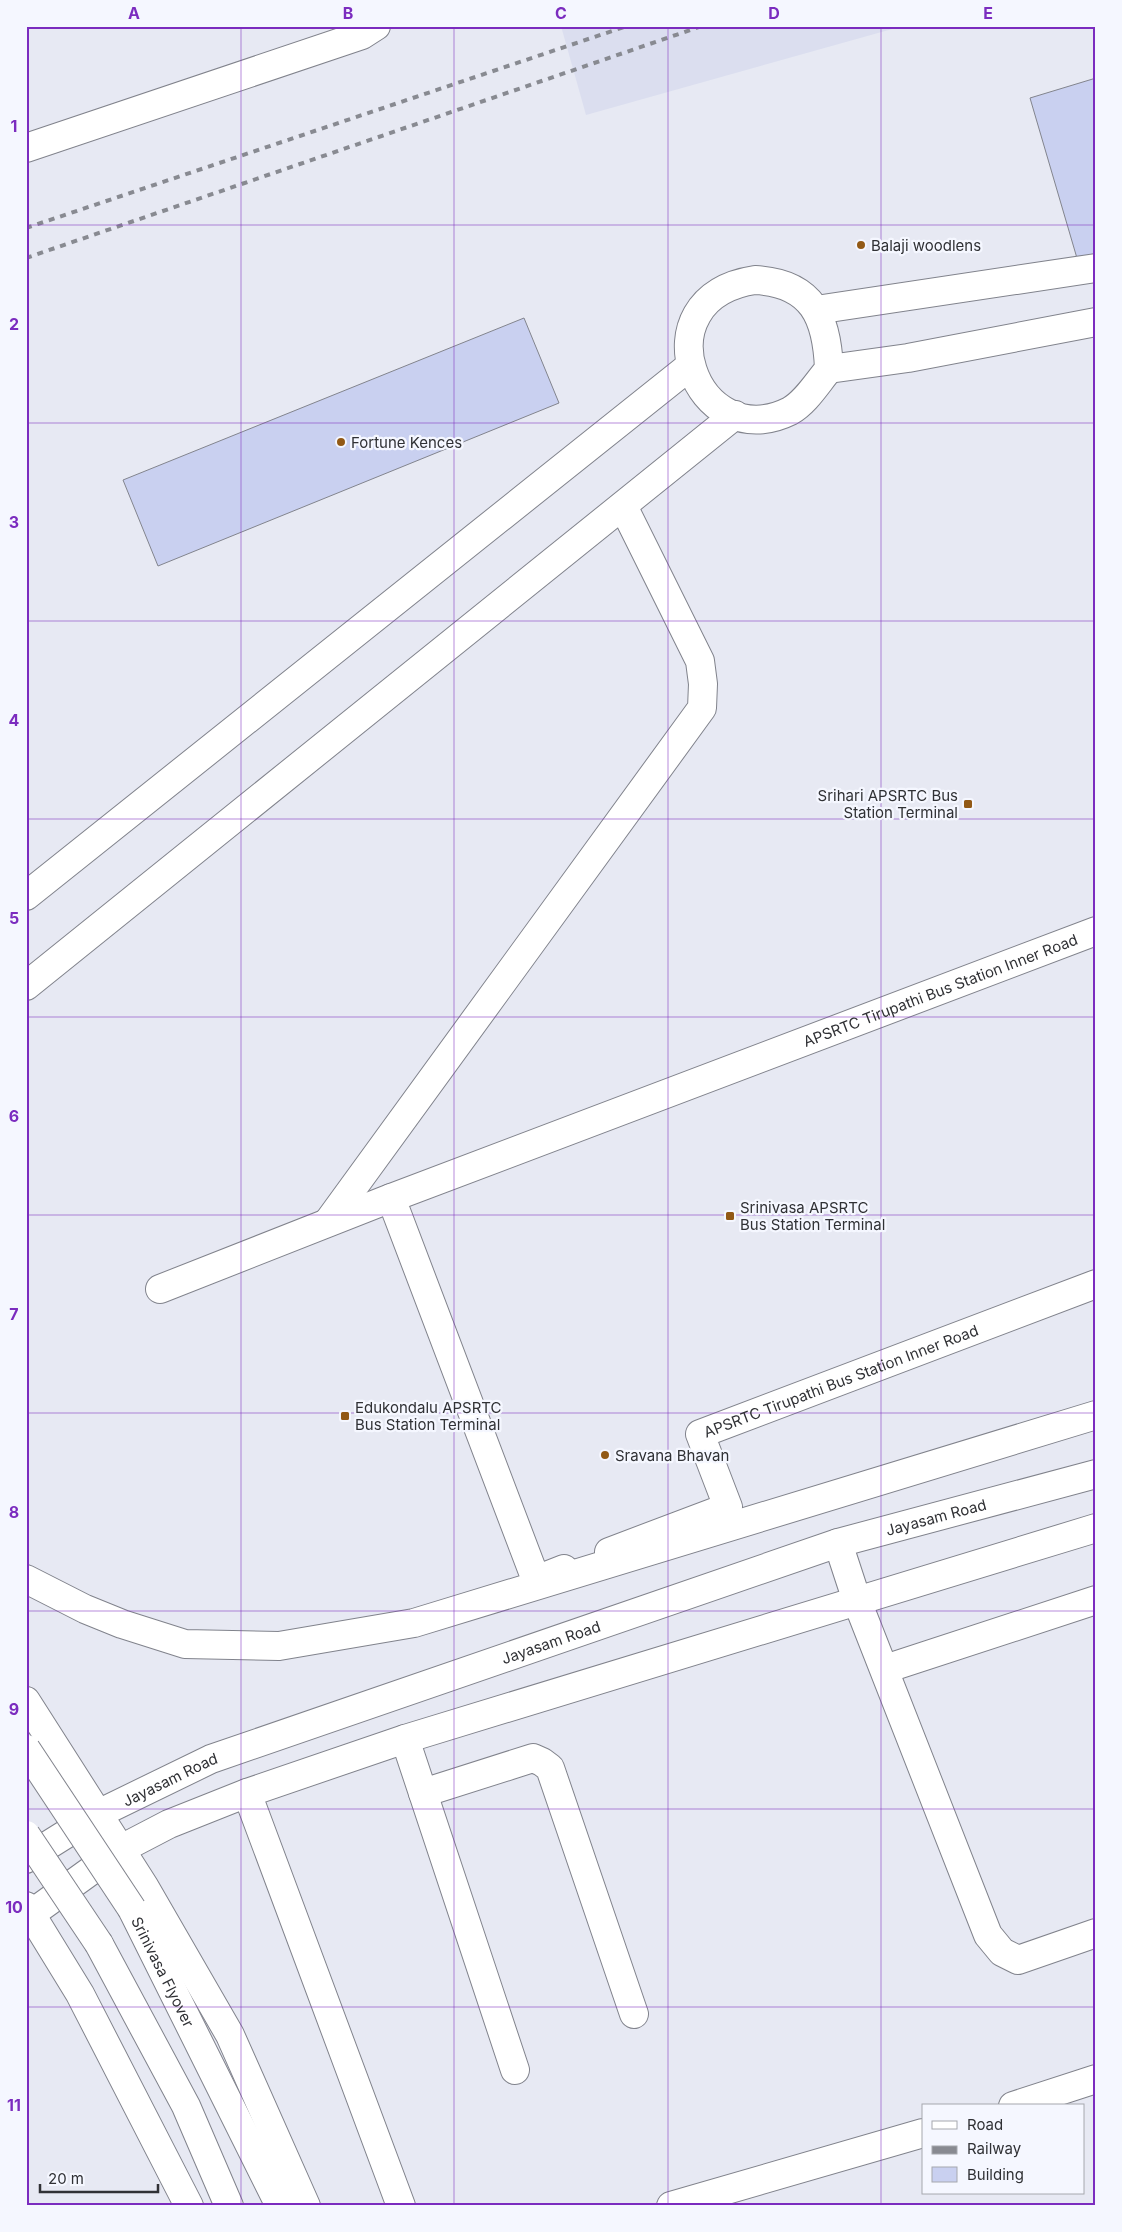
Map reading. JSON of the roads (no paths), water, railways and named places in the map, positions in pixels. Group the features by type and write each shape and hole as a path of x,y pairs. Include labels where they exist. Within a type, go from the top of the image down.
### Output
{"main road":[{"path":"26,148 362,35 376,26"},
{"path":"816,310 1096,268"},
{"path":"773,281 790,288 804,297 816,310 824,326 828,343 829,369 802,402 791,410 763,418 735,415 720,407 707,396 697,383 690,366 688,348 690,331 698,315 708,301 722,290 738,283 773,281"},
{"path":"829,369 908,358 1096,322"},
{"path":"26,896 690,366"},
{"path":"26,986 735,415"},
{"path":"328,1222 702,708 704,684 700,661 623,506"},
{"name":"APSRTC Tirupathi Bus Station Inner Road","path":"160,1289 328,1222 1096,930"},
{"name":"APSRTC Tirupathi Bus Station Inner Road","path":"391,1198 536,1580 728,1507 700,1434 1096,1284"},
{"path":"26,1579 107,1618 185,1644 279,1646 414,1623 1096,1415"},
{"name":"Jayasam Road","path":"26,1859 98,1814 211,1759 838,1543 1096,1474"},
{"path":"189,2206 80,1994 29,1910 121,1849 169,1824 247,1794 405,1739 1096,1528"},
{"path":"838,1543 857,1601 988,1935 1002,1952 1018,1960 1096,1933"},
{"path":"885,1669 1096,1600"},
{"path":"26,1701 121,1849 230,2035 306,2206"},
{"path":"405,1739 515,2070"},
{"name":"Srinivasa Flyover","path":"26,1749 132,1909 280,2206"},
{"path":"423,1793 533,1758 550,1768 634,2014"},
{"path":"247,1794 401,2206"},
{"path":"26,1835 99,1944 186,2106 229,2206"},
{"path":"1019,2104 1096,2079"},
{"path":"671,2206 922,2133"}],"railway":[{"path":"26,228 627,26"},
{"path":"26,258 702,26"}],"place":[{"name":"Balaji woodlens","path":"861,245"},
{"name":"Fortune Kences","path":"341,442"},
{"name":"Srihari APSRTC Bus Station Terminal","path":"968,804"},
{"name":"Srinivasa APSRTC Bus Station Terminal","path":"730,1216"},
{"name":"Edukondalu APSRTC Bus Station Terminal","path":"345,1416"},
{"name":"Sravana Bhavan","path":"605,1455"}]}
